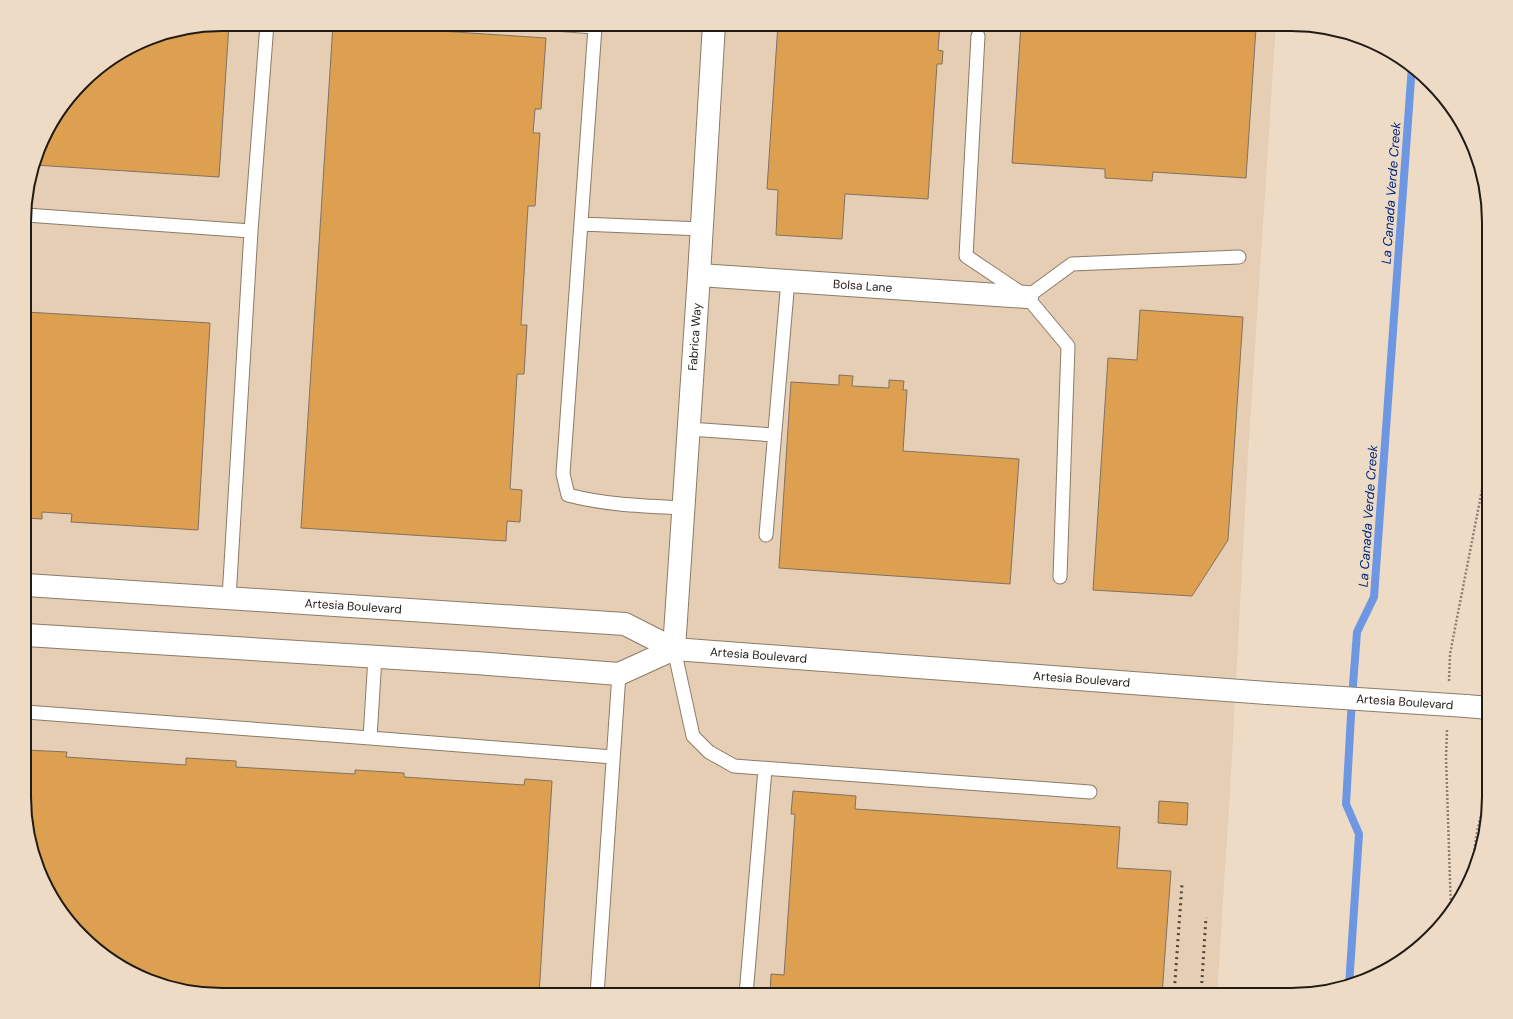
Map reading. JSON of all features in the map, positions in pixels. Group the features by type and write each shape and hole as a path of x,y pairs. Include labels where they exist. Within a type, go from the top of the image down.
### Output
{"main road":[{"name":"Fabrica Way","path":"674,649 690,429 714,31"},
{"name":"Bolsa Lane","path":"699,275 1027,297"},
{"name":"Artesia Boulevard","path":"31,585 625,624 674,649 1482,707"},
{"name":"Artesia Boulevard","path":"31,635 618,674 674,649"}],"lane":[{"path":"229,598 251,231 266,31"},
{"path":"597,31 581,224 563,474 568,495 599,502 684,508"},
{"path":"978,36 966,256 1027,297 1068,346 1060,577"},
{"path":"31,215 251,231"},
{"path":"581,224 702,229"},
{"path":"1027,297 1072,264 1239,258"},
{"path":"766,536 788,280"},
{"path":"690,429 774,435"},
{"path":"674,649 693,736 709,752 734,766 1090,792"},
{"path":"370,738 375,657"},
{"path":"597,988 618,674"},
{"path":"31,712 613,757"},
{"path":"747,988 765,769"}],"path":[{"path":"1449,686 1450,654 1482,490"},
{"path":"1447,725 1446,757 1451,902"},
{"path":"1476,840 1479,827"}],"shaded area":[{"path":"210,31 1276,31 1248,455 1230,793 1217,988 210,988 161,978 116,956 96,941 78,923 63,903 41,858 31,809 31,210 41,161 63,116 78,96 96,78 116,63 161,41"}],"building":[{"path":"210,31 229,31 219,177 40,165 51,138 63,116 78,96 96,78 116,63 161,41"},
{"path":"333,31 440,31 546,38 541,109 535,109 533,133 540,133 535,206 528,206 521,325 527,325 524,374 517,374 510,489 522,490 520,522 507,521 506,541 301,528"},
{"path":"778,31 939,31 938,50 943,51 942,64 937,64 928,199 845,194 842,239 776,235 778,190 767,189"},
{"path":"1021,31 1256,31 1246,178 1153,172 1152,181 1105,178 1105,169 1012,163"},
{"path":"1140,310 1243,317 1228,540 1192,596 1093,590 1108,358 1137,360"},
{"path":"31,312 210,323 198,530 71,522 72,514 42,512 42,519 31,518"},
{"path":"839,375 853,376 852,386 889,388 889,380 904,381 903,390 907,390 903,451 1019,459 1010,584 779,568 791,382 839,385"},
{"path":"31,750 67,752 66,757 186,765 186,758 236,761 236,767 355,774 355,770 404,773 404,777 524,785 525,779 552,781 539,988 210,988 161,978 138,968 116,956 96,941 78,923 63,903 41,858 31,809"},
{"path":"793,791 856,796 855,809 1120,827 1117,868 1171,871 1163,988 770,988 771,974 784,975 795,814 791,814"},
{"path":"1159,801 1188,803 1187,825 1158,823"}],"waterway":[{"name":"La Canada Verde Creek","path":"1349,979 1359,834 1346,804 1352,698 1357,632 1374,597 1411,74"}],"railway":[{"path":"1175,988 1182,884"},
{"path":"1201,988 1206,917"}]}
